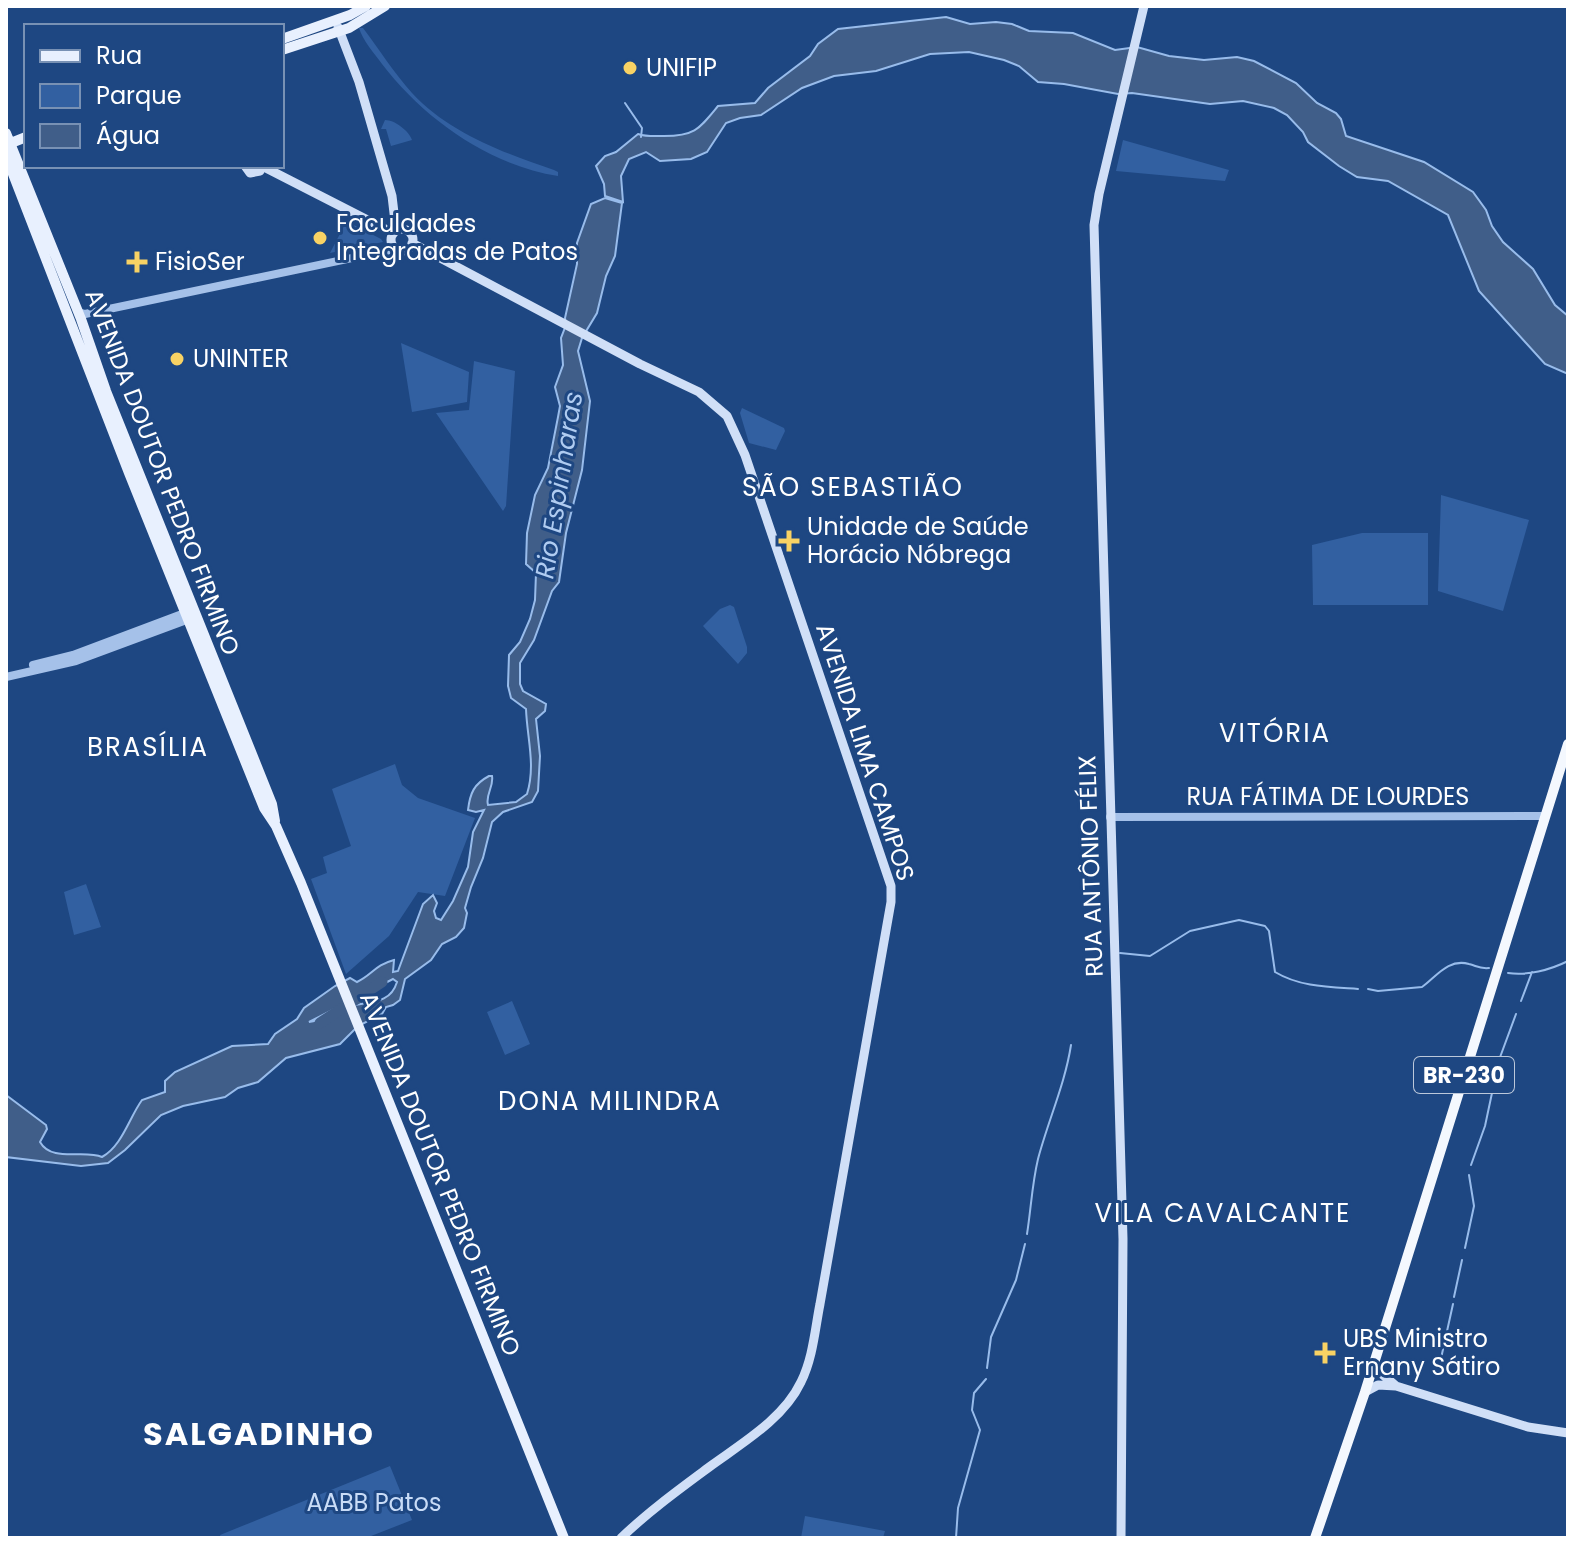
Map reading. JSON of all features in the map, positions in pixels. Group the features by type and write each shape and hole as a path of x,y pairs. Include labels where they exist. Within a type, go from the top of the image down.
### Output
{"highway":[{"name":"BR-230","path":"1315,1538 1365,1392 1568,744"}],"main road":[{"path":"284,39 342,26 366,6"},
{"path":"284,49 385,6"},
{"name":"RUA ANTÔNIO FÉLIX","path":"1121,1538 1123,1239 1094,225 1143,11"},
{"path":"342,26 396,210 411,241 401,251 395,249 393,233 396,210"},
{"name":"AVENIDA DOUTOR PEDRO FIRMINO","path":"7,141 129,473 272,804 276,826 564,1538"},
{"name":"AVENIDA DOUTOR PEDRO FIRMINO","path":"12,156 81,315 106,391 192,614"},
{"name":"AVENIDA LIMA CAMPOS","path":"261,168 393,233 402,229 411,241 636,361 647,370 712,401 727,416 740,443 891,886 891,902 806,1368 793,1395 768,1422 646,1515 621,1538"},
{"path":"1374,1362 1378,1379"},
{"path":"1378,1379 1528,1427 1568,1433"},
{"path":"1365,1392 1378,1379"}],"street":[{"path":"81,315 395,249"},
{"path":"6,674 73,655 192,614"},
{"name":"RUA FÁTIMA DE LOURDES","path":"1110,817 1545,816"}],"green space":[{"path":"359,28 363,28 412,93 443,120 497,149 554,170 558,176 507,162 438,121 399,84 369,47"},
{"path":"385,120 401,127 412,140 391,146 386,129 381,129"},
{"path":"1123,140 1229,170 1225,181 1116,171"},
{"path":"348,222 381,239 383,242 330,253"},
{"path":"401,343 469,372 467,402 412,412"},
{"path":"474,361 515,371 506,506 503,511 436,413 469,410"},
{"path":"742,408 784,428 776,450 749,443 740,413"},
{"path":"1441,495 1529,520 1503,611 1438,591"},
{"path":"1362,533 1428,533 1428,605 1313,605 1312,545"},
{"path":"730,605 734,607 747,647 747,653 738,664 703,626 720,609"},
{"path":"395,764 402,785 418,798 475,818 445,896 418,892 389,936 346,974 311,879 327,873 323,857 351,846 332,789"},
{"path":"86,884 101,927 74,935 64,892"},
{"path":"512,1001 530,1044 505,1055 487,1012"},
{"name":"AABB Patos","path":"390,1466 412,1520 366,1538 221,1538 220,1535"},
{"path":"805,1516 885,1531 883,1538 801,1538"}],"water":[{"path":"946,17 970,24 996,22 1029,31 1073,33 1115,50 1137,47 1169,56 1204,60 1237,57 1254,61 1296,83 1317,103 1336,113 1346,136 1424,162 1473,192 1503,242 1533,269 1555,305 1568,316 1568,374 1545,364 1479,291 1448,215 1388,181 1357,177 1308,142 1287,115 1274,108 1243,101 1210,104 1038,82 1019,66 1004,60 969,52 930,54 876,71 834,76 802,88 761,115 726,123 707,152 691,159 660,161 646,152 629,159 621,176 623,202 605,196 604,184 596,166 605,156 616,152 638,134 683,135 701,126 718,106 755,103 768,88 810,56 818,44 838,29"},
{"path":"605,198 622,203 615,256 606,276 597,313 578,351 590,401 582,470 566,533 559,582 552,591 534,640 520,663 523,691 546,704 545,711 536,719 540,756 538,791 532,802 503,812 492,822 465,908 464,928 456,937 442,944 431,960 405,979 400,1000 386,1007 382,1014 358,1026 340,1044 286,1058 258,1082 238,1088 225,1097 183,1106 161,1115 108,1163 81,1166 6,1157 6,1095 46,1125 40,1142 45,1148 60,1154 102,1157 120,1139 142,1100 165,1092 165,1081 175,1072 232,1046 268,1044 275,1034 297,1019 304,1008 350,978 357,982 394,960 393,972 398,971 423,904 433,895 437,903 434,911 436,918 441,920 468,867 473,832 484,810 468,810 476,786 492,776 488,805 516,802 527,794 531,762 526,709 511,698 508,686 509,655 520,642 535,600 536,573 526,564 527,533 535,495 548,468 558,417 560,406 555,387 563,365 561,338 577,264 577,243 591,204","holes":["393,979 397,982 384,998 350,1006 309,1022"]}],"waterway":[{"path":"625,103 642,128 641,137"},
{"path":"1120,953 1150,956 1190,931 1239,920 1265,926 1269,931 1275,972 1305,983 1358,989"},
{"path":"1508,973 1538,972 1568,961"},
{"path":"1368,989 1422,987 1455,964 1489,968"},
{"path":"1521,1001 1532,972"},
{"name":"Rio Espinharas","path":"320,1023 382,982"},
{"path":"1471,1165 1485,1126 1499,1060 1516,1014"},
{"path":"1027,1234 1038,1159 1071,1045"},
{"path":"1465,1248 1474,1206 1469,1175"},
{"path":"987,1368 991,1337 1016,1280 1025,1244"},
{"path":"1454,1297 1462,1260"},
{"path":"1438,1372 1453,1304"},
{"path":"956,1538 958,1508 980,1430 972,1410 974,1393 986,1379"}],"place":[{"name":"UNIFIP","path":"630,68"},
{"name":"Faculdades Integradas de Patos","path":"320,238"},
{"name":"FisioSer","path":"137,262"},
{"name":"UNINTER","path":"177,359"},
{"name":"Unidade de Saúde Horácio Nóbrega","path":"789,541"},
{"name":"UBS Ministro Ernany Sátiro","path":"1325,1353"}],"district":[{"name":"SÃO SEBASTIÃO","path":"853,487"},
{"name":"VITÓRIA","path":"1275,733"},
{"name":"BRASÍLIA","path":"148,747"},
{"name":"DONA MILINDRA","path":"610,1101"},
{"name":"VILA CAVALCANTE","path":"1223,1213"},
{"name":"SALGADINHO","path":"259,1434"}]}
